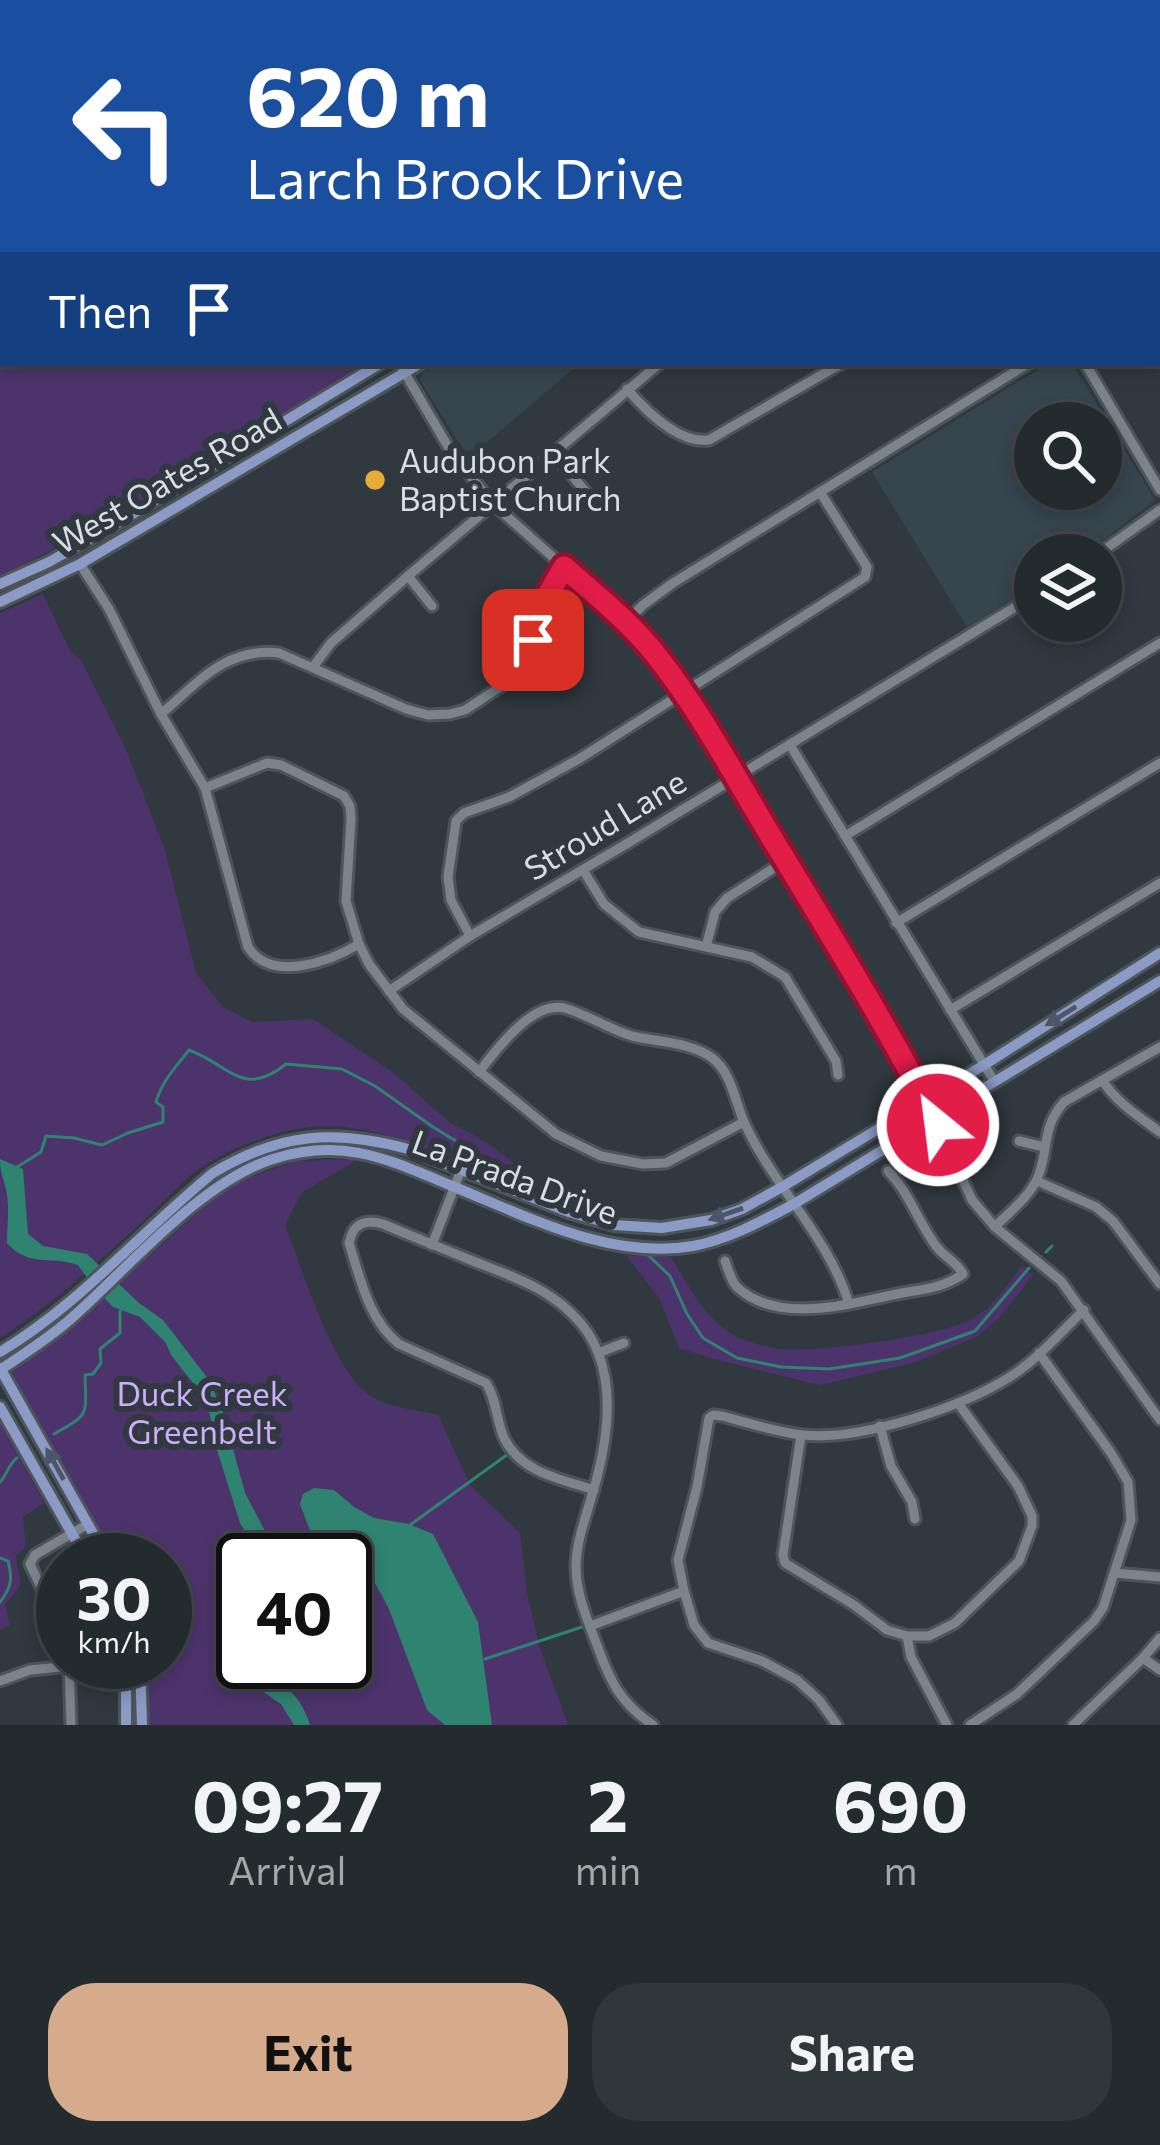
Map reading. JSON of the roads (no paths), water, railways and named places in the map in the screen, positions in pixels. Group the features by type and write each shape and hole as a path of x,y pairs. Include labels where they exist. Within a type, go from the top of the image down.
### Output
{"main road":[{"name":"West Oates Road","path":"0,584 116,524 375,366"},
{"name":"West Oates Road","path":"0,602 80,564 402,368"},
{"path":"49,562 80,564 86,546 116,524"},
{"name":"La Prada Drive","path":"0,1352 60,1309 213,1173 276,1143 340,1136 378,1141 614,1225 684,1226 742,1209 782,1187 1160,953"},
{"name":"La Prada Drive","path":"0,1369 70,1320 204,1196 273,1159 325,1150 354,1151 398,1162 574,1234 629,1246 668,1248 716,1240 794,1204 1160,981"},
{"path":"0,1369 93,1533"},
{"path":"0,1407 72,1533"},
{"path":"126,1689 126,1725"},
{"path":"141,1689 142,1725"}],"street":[{"path":"313,667 331,643 656,366"},
{"path":"627,389 682,436 709,440 837,366"},
{"path":"626,622 673,584 1024,366"},
{"path":"1086,366 1160,490"},
{"path":"402,368 450,450 492,503 656,654 707,725 856,976 934,1117 972,1200 995,1227 1060,1281 1160,1420"},
{"path":"552,452 597,505"},
{"path":"470,936 451,900 448,877 456,820 579,759 865,577 867,567 820,492"},
{"path":"1122,537 1160,510"},
{"path":"80,564 205,788 248,947 257,961 273,966 307,963 332,958 359,944"},
{"path":"161,714 225,661 262,651 279,653 406,709 428,715 465,710 514,678 533,640 537,614 564,567"},
{"path":"408,576 432,606"},
{"name":"Stroud Lane","path":"388,991 470,936 1014,608"},
{"path":"533,640 558,650"},
{"path":"844,836 1160,643"},
{"path":"790,745 994,1081"},
{"path":"205,788 267,763 281,765 344,796 351,819 346,901 369,964 403,1009 556,1134 590,1152 624,1162 666,1162 744,1122"},
{"path":"896,922 1160,763"},
{"path":"706,947 715,912 728,898 785,861"},
{"path":"583,870 604,904 639,932 752,957 785,977 836,1061 838,1075"},
{"path":"950,1010 1160,883"},
{"path":"479,1072 527,1020 554,1007 616,1031 686,1046 711,1057 728,1078 744,1122 782,1187 841,1278 849,1304"},
{"path":"995,1227 1037,1181 1047,1129 1064,1102 1160,1048"},
{"path":"1102,1080 1127,1109 1160,1132"},
{"path":"1018,1141 1044,1147"},
{"path":"432,1245 461,1170"},
{"path":"725,1261 734,1285 759,1300 791,1309 818,1310 932,1290 964,1274 957,1262 942,1254 902,1185 887,1171"},
{"path":"1037,1181 1096,1207 1113,1221 1160,1284"},
{"path":"594,1490 533,1470 505,1439 485,1383 388,1335 377,1320 349,1243 358,1224 368,1220 552,1296 577,1318 598,1353 604,1370 607,1420 594,1490 576,1562 582,1607 617,1693 650,1724"},
{"path":"837,1725 797,1680 762,1661 708,1643 694,1625 678,1560 694,1504 709,1418 722,1416 801,1435 828,1436 880,1426 958,1402 1009,1378 1084,1310"},
{"path":"598,1353 624,1343"},
{"path":"970,1725 1017,1694 1094,1621 1103,1608 1131,1520 1128,1482 1039,1353"},
{"path":"801,1435 785,1563 887,1630 929,1636 955,1623 1019,1561 1032,1526 1018,1486 958,1402"},
{"path":"880,1426 891,1466 908,1493 915,1519"},
{"path":"72,1533 88,1524"},
{"path":"1115,1573 1160,1577"},
{"path":"590,1626 684,1591"},
{"path":"907,1636 911,1657 947,1725"},
{"path":"1073,1725 1160,1638"},
{"path":"1143,1658 1160,1670"},
{"path":"0,1681 36,1669"},
{"path":"70,1689 71,1725"}],"waterway":[{"path":"17,1167 41,1152 46,1136 102,1145 163,1122 163,1107 156,1102 189,1050 247,1079 258,1079 286,1064 342,1069 520,1180"},
{"path":"1046,1252 1052,1246"},
{"path":"648,1255 670,1276 703,1338 737,1358 781,1367 829,1369 900,1358 975,1331 1029,1268"},
{"path":"54,1434 83,1412 85,1375 93,1374 101,1363 100,1349 120,1333 120,1311"},
{"path":"410,1525 508,1454"},
{"path":"0,1482 17,1458"},
{"path":"0,1558 8,1561 11,1578 0,1602"},
{"path":"485,1659 585,1626"}],"place":[{"name":"Audubon Park Baptist Church","path":"375,480"}],"park label":[{"name":"Duck Creek Greenbelt","path":"202,1413"}]}
